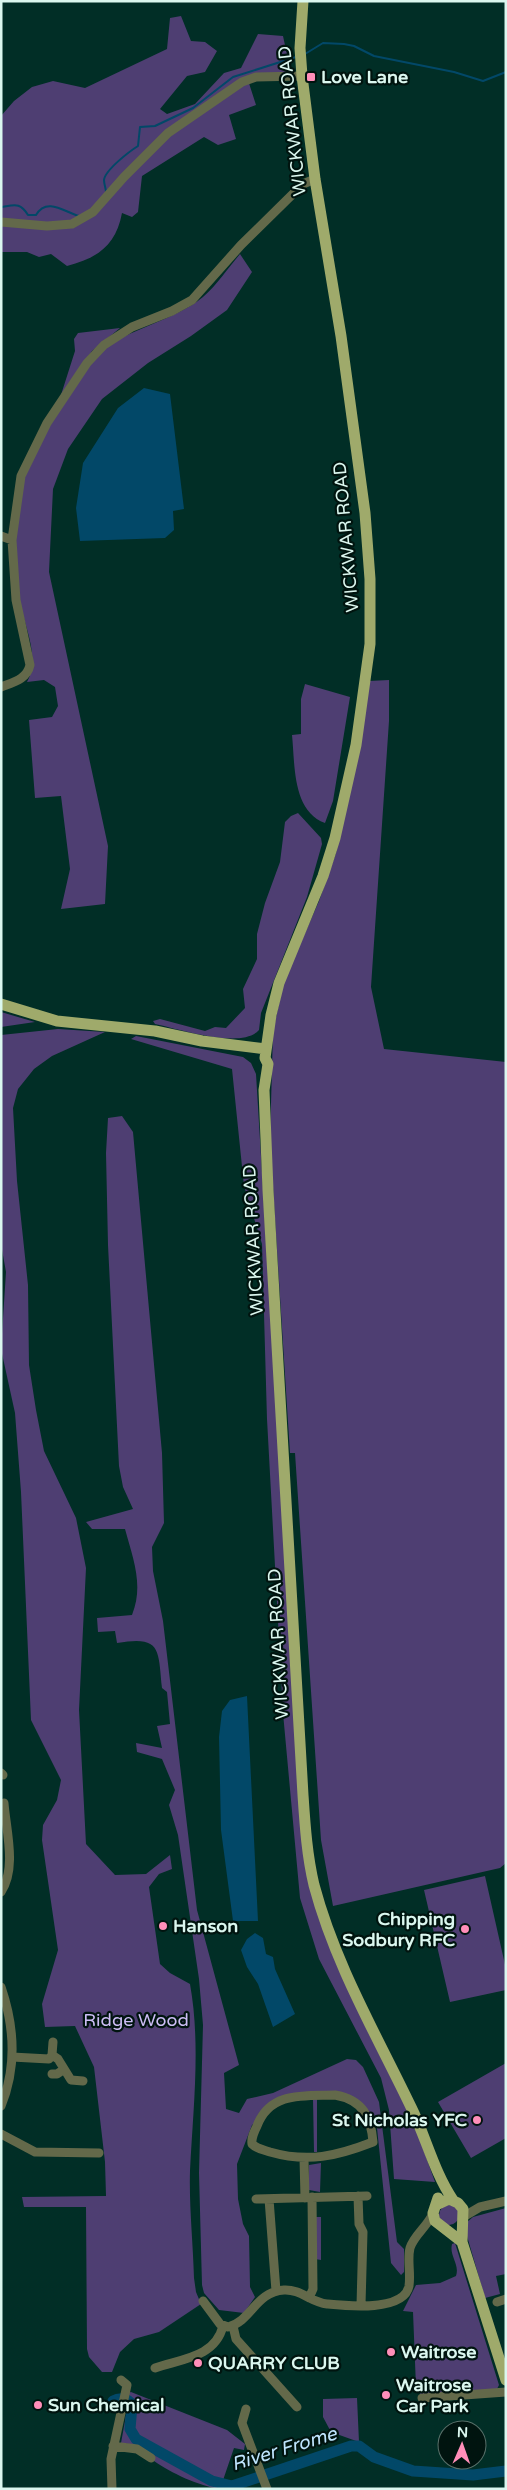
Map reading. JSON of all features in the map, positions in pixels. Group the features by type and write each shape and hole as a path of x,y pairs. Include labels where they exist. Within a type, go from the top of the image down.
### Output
{"main road":[{"name":"WICKWAR ROAD","path":"302,1 300,48 302,76 315,179 341,336 365,513 370,579 370,644 356,745 335,838 323,876 279,983 271,1015 266,1054 268,1068 264,1078 268,1190 308,1852 314,1883 332,1942 364,2013 415,2115 441,2182 463,2210 462,2242 506,2380"},
{"path":"1,1004 57,1021 155,1030 266,1054"},
{"path":"441,2182 435,2209 435,2221 462,2242"},
{"path":"435,2209 444,2200 455,2201"},
{"path":"445,2229 455,2228 462,2220"}],"street":[{"path":"1,222 47,226 72,224 93,212 168,132 234,87 256,77 302,76"},
{"path":"1,687 21,679 29,671 30,664 16,600 12,540 17,493 28,459 47,423 91,358 104,345 132,327 172,311 192,300 241,245 303,184 315,179"},
{"path":"1,536 12,540"},
{"path":"1,1892 7,1881 9,1868 4,1803"},
{"path":"1,1987 12,2058 8,2086 1,2106"},
{"path":"12,2058 49,2059 56,2048 63,2070 73,2081 83,2081"},
{"path":"52,2074 57,2074 63,2070"},
{"path":"335,2095 348,2100 366,2113 372,2125 373,2142 338,2155 304,2158 286,2157 252,2144 252,2138 259,2120 271,2105 294,2096 335,2095"},
{"path":"1,2134 35,2152 99,2153"},
{"path":"304,2158 308,2198 312,2289 309,2298"},
{"path":"256,2199 363,2196 359,2224 363,2232 361,2305"},
{"path":"269,2199 276,2291"},
{"path":"455,2201 480,2207"},
{"path":"462,2220 480,2207 506,2201"},
{"path":"223,2326 233,2326 258,2301 268,2293 276,2291 294,2291 328,2304 392,2304 403,2298 409,2288 410,2247 422,2232 435,2209"},
{"path":"422,2232 445,2229"},
{"path":"203,2301 223,2326"},
{"path":"155,2368 188,2360 206,2350 217,2340 223,2326"},
{"path":"233,2326 236,2339 297,2407"},
{"path":"112,2489 113,2446 127,2385"},
{"path":"422,2398 506,2392"},
{"path":"246,2409 242,2423 263,2481"},
{"path":"113,2446 137,2449 151,2458"}],"green space":[{"path":"181,16 191,41 205,42 217,51 205,72 187,76 160,109 167,114 195,104 224,73 241,68 258,34 283,36 291,73 247,77 256,105 229,115 236,139 218,145 204,137 142,176 138,212 132,217 122,213 115,234 110,242 96,254 67,266 51,254 39,257 27,252 1,252 1,116 14,101 32,87 53,81 85,88 167,49 170,18"},
{"path":"240,254 252,272 227,310 191,336 148,363 102,399 68,449 53,489 49,572 108,846 105,904 61,909 70,869 61,796 35,798 29,720 52,717 58,706 55,687 44,680 27,682 31,673 32,652 20,601 15,561 17,505 20,492 43,437 69,393 95,357 106,347 118,340 192,305 213,287"},
{"path":"120,328 92,351 60,398 75,351 74,339 78,333"},
{"path":"389,680 389,721 371,987 384,1049 506,1062 506,1863 500,1868 333,1906 321,1840 295,1453 290,1453 270,1140 273,1031 284,981 319,901 336,853 369,681"},
{"path":"305,684 350,697 333,801 325,823 314,817 306,808 297,785 295,772 292,735 301,734 301,699"},
{"path":"298,813 321,838 322,844 307,897 261,1013 259,1030 251,1036 225,1038 155,1024 153,1021 160,1019 205,1031 215,1027 226,1028 245,1008 243,989 257,959 257,934 265,903 280,862 285,822 291,816"},
{"path":"1,1012 35,1022 1,1027"},
{"name":"Ridge Wood","path":"58,1029 105,1032 52,1056 34,1069 18,1089 13,1108 17,1181 28,1285 29,1365 36,1410 44,1451 76,1518 86,1568 79,1710 86,1844 115,1875 146,1874 170,1855 172,1869 159,1874 149,1887 160,1964 170,1973 190,1984 196,2054 190,2197 194,2278 196,2292 201,2304 159,2332 134,2339 120,2352 112,2372 102,2372 89,2357 87,2349 86,2207 24,2207 22,2197 106,2196 105,2162 94,2067 75,2026 45,2027 42,2004 58,1950 42,1840 43,1825 57,1800 61,1780 31,1720 21,1492 15,1413 1,1349 6,1272 1,1244 1,1035"},
{"path":"136,1036 243,1057 251,1063 256,1074 302,1832 346,1985 415,2126 435,2182 394,2179 389,2110 381,2078 319,1959 300,1898 283,1713 267,1419 262,1244 244,1186 232,1069 131,1039"},
{"path":"122,1116 133,1132 162,1453 164,1523 152,1547 153,1571 163,1621 197,1910 239,2065 224,2073 226,2109 239,2113 247,2099 273,2093 347,2059 356,2060 363,2067 379,2102 397,2242 404,2249 404,2272 401,2275 391,2263 377,2128 371,2115 356,2100 294,2093 252,2125 237,2164 238,2199 243,2224 249,2236 250,2287 255,2297 244,2313 219,2310 204,2293 202,2285 199,2173 203,2025 199,1979 178,1835 169,1805 175,1790 162,1759 137,1752 136,1743 162,1748 157,1726 170,1724 167,1692 162,1688 160,1664 155,1648 142,1641 117,1643 115,1631 98,1632 97,1618 132,1615 137,1593 136,1572 125,1529 92,1529 86,1522 133,1509 123,1487 119,1466 108,1245 106,1153 108,1118"},
{"name":"Chipping Sodbury RFC","path":"485,1876 506,1969 506,1990 450,2002 424,1890"},
{"name":"St Nicholas YFC","path":"506,2063 506,2138 471,2158 438,2102"},
{"path":"313,2099 317,2099 317,2152 314,2152"},
{"path":"321,2163 320,2192 309,2190 309,2165"},
{"path":"449,2205 456,2208 459,2215 456,2222 449,2225 442,2222 439,2215 442,2208"},
{"path":"506,2208 506,2274 496,2276 500,2294 485,2298 467,2236 466,2223 473,2217"},
{"path":"315,2217 321,2217 321,2260 315,2259"},
{"path":"455,2243 499,2385 497,2389 421,2395 416,2387 413,2312 403,2311 416,2285 440,2283 456,2276 457,2268 451,2248 452,2244"},
{"path":"131,2392 227,2430 245,2444 244,2450 234,2448 220,2489 194,2482 154,2461 136,2446 121,2443 127,2410 125,2404 127,2393"},
{"path":"357,2398 359,2442 331,2432 323,2417 323,2399"}],"water":[{"path":"144,388 170,394 184,509 173,511 174,530 165,538 80,541 76,508 83,463 118,408"},
{"path":"247,1696 258,1921 233,1921 221,1830 219,1737 222,1711 230,1700"},
{"path":"255,1933 263,1938 266,1954 273,1957 275,1969 295,2014 273,2027 258,1984 247,1967 241,1950 247,1939"}],"waterway":[{"path":"305,54 323,43 344,44 354,46 374,56 454,72 483,81 506,72"},
{"path":"106,192 105,176 118,161 138,146 140,127 155,126 193,108 233,77 296,57"},
{"path":"1,207 17,205 28,215 36,215 40,209 51,206 79,216"},
{"name":"River Frome","path":"113,2401 124,2399 132,2405 130,2429 136,2439 212,2481 232,2486 351,2446 359,2446 374,2457 413,2471 473,2475 506,2471"}],"place":[{"name":"Love Lane","path":"311,77"},
{"name":"Hanson","path":"163,1926"},
{"name":"Chipping Sodbury RFC","path":"465,1929"},
{"name":"St Nicholas YFC","path":"477,2120"},
{"name":"Waitrose","path":"391,2352"},
{"name":"QUARRY CLUB","path":"198,2363"},
{"name":"Waitrose Car Park","path":"386,2395"},
{"name":"Sun Chemical","path":"38,2405"}]}
